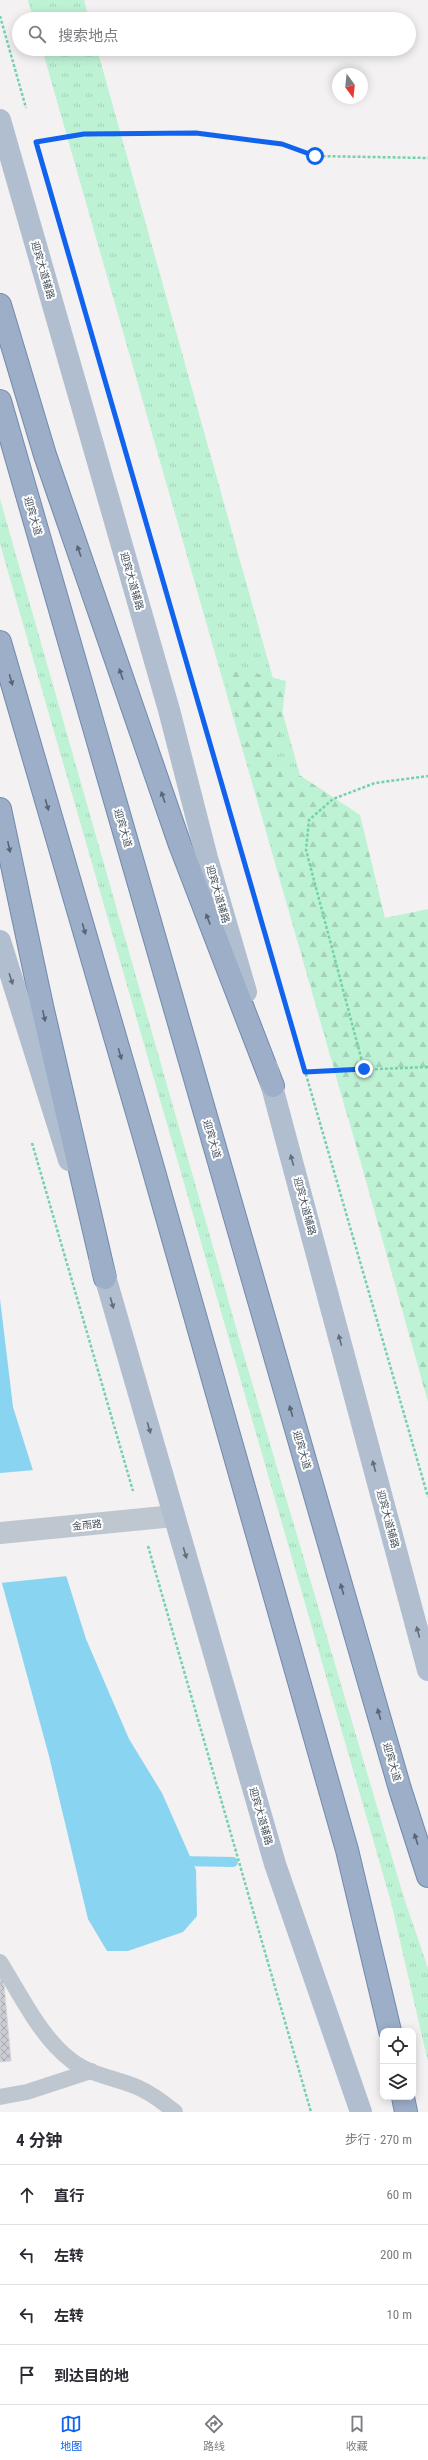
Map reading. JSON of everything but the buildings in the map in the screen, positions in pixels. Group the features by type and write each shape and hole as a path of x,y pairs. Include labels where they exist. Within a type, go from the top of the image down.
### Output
{"highway":[{"path":"0,305 45,455 177,837 273,1086"},
{"name":"迎宾大道","path":"0,401 337,1570 428,1876"},
{"path":"0,642 148,1148 347,1850 389,2028"},
{"path":"0,809 42,1006 105,1278"},
{"path":"404,2100 406,2112"}],"main road":[{"name":"迎宾大道辅路","path":"0,120 167,702 207,858 273,1086 428,1670"},
{"name":"迎宾大道辅路","path":"0,942 105,1278 275,1864 361,2112"}],"street":[{"name":"金雨路","path":"0,1533 174,1516"}],"lane":[{"path":"0,1962 46,2034 72,2061 91,2071 138,2087 157,2097 175,2112"},
{"path":"0,2097 27,2092 91,2071"}],"path":[{"path":"0,16 28,113"},
{"path":"36,142 84,134 196,133 282,144 315,156 428,158"},
{"path":"34,135 39,150"},
{"path":"197,699 428,1497"},
{"path":"364,1069 306,850 309,820 333,799 375,783 428,776"},
{"path":"305,1072 428,1067"},
{"path":"31,1139 311,2112"}],"green space":[{"path":"28,0 84,0 87,12 31,12"},
{"path":"44,56 99,56 376,1047 348,1118"},
{"path":"0,499 245,1359 404,1898 428,1968 428,2062 391,1902 0,544"},
{"path":"223,672 251,672 286,681 276,768 301,776 360,815 385,918 428,909 428,1402"}],"water":[{"path":"0,1299 13,1407 86,1639 129,1739 162,1793 196,1870 197,1916 183,1932 128,1951 107,1951 88,1919 49,1756 0,1576"}],"pier":[{"path":"35,1470 68,1576 0,1583 0,1473"}],"waterway":[{"path":"179,1861 233,1862"}],"route":[{"path":"315,156 282,144 196,133 84,134 36,142 305,1072 364,1069"}]}
